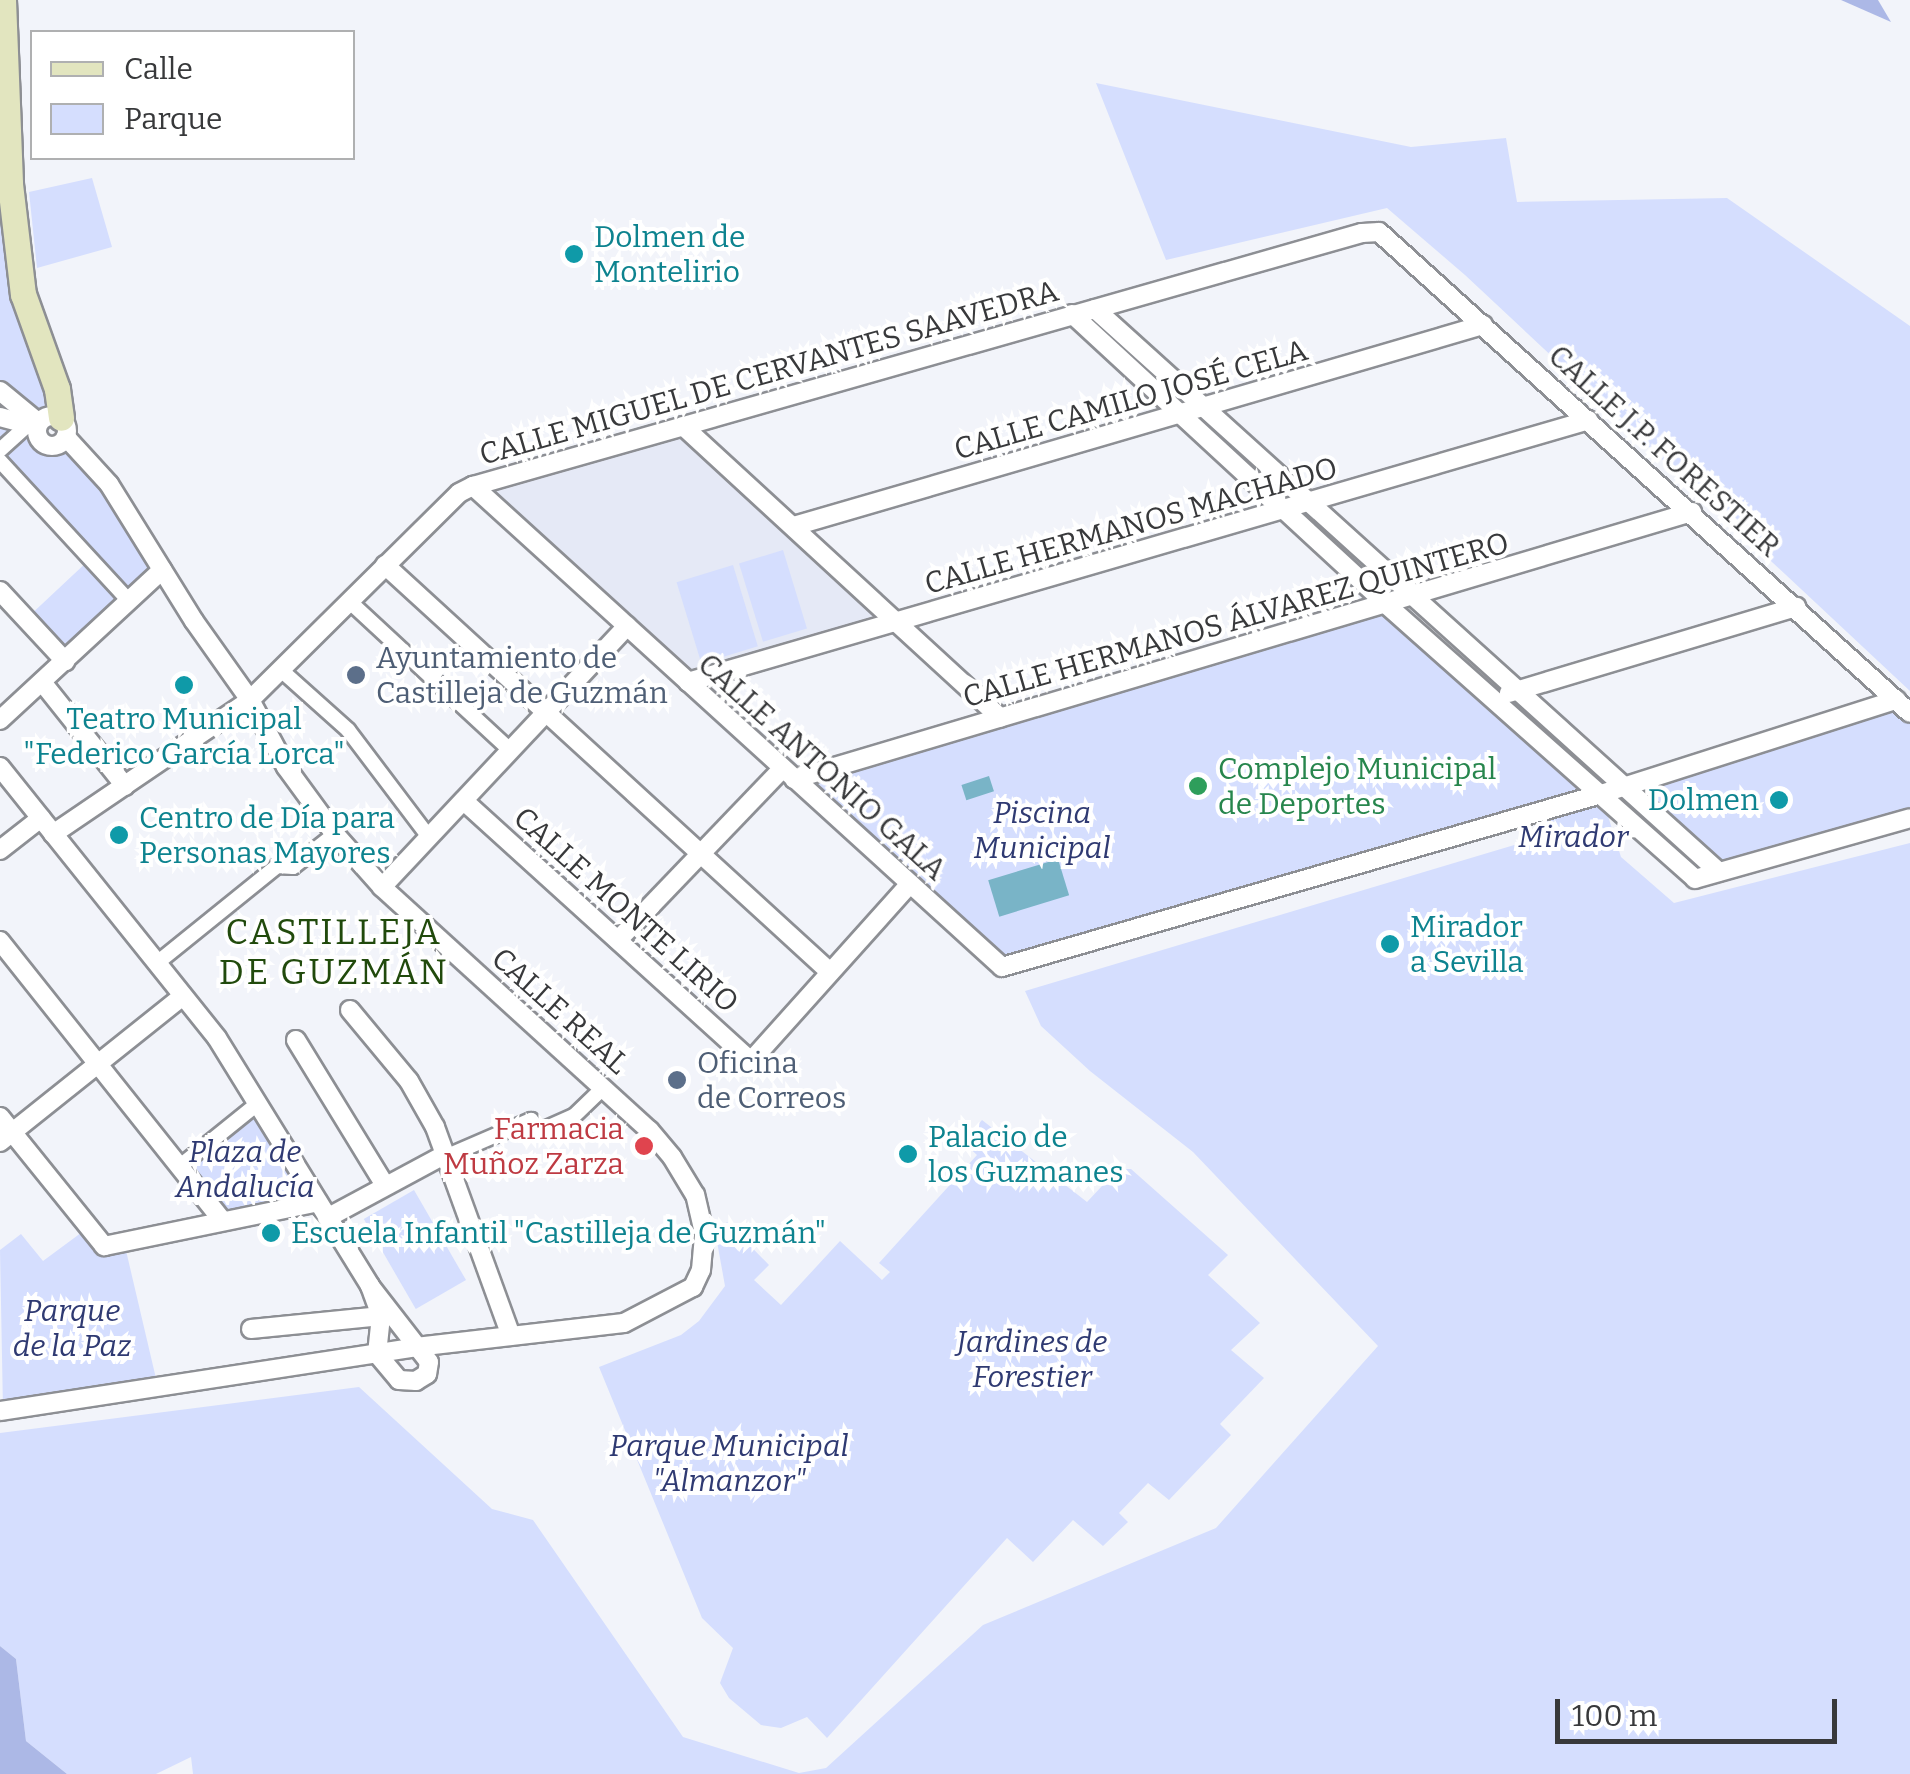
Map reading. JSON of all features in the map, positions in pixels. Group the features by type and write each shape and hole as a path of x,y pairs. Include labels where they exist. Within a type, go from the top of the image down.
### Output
{"main road":[{"path":"3,0 10,184 24,294 57,389 46,426"}],"street":[{"name":"CALLE MIGUEL DE CERVANTES SAAVEDRA","path":"53,834 250,700 459,492 472,486 1362,232 1380,232"},
{"name":"CALLE J.P. FORESTIER","path":"1380,232 1903,707"},
{"path":"1095,308 1719,872"},
{"path":"1072,314 1388,606 1695,879 1910,818"},
{"name":"CALLE CAMILO JOSÉ CELA","path":"794,526 1483,325"},
{"name":"CALLE REAL","path":"1,393 46,426 108,484 250,700 286,766 335,834 382,886 603,1088 672,1157 695,1195 704,1233 701,1270 693,1287 675,1300 624,1323 510,1336"},
{"path":"0,417 46,426"},
{"name":"CALLE HERMANOS MACHADO","path":"688,682 1589,420"},
{"path":"0,450 46,426"},
{"path":"683,426 1000,718"},
{"path":"0,461 129,602"},
{"name":"CALLE ANTONIO GALA","path":"472,486 1002,967 1601,794"},
{"name":"CALLE HERMANOS ÁLVAREZ QUINTERO","path":"788,774 1000,718 1388,606 1692,512"},
{"path":"385,566 830,972 910,884"},
{"path":"0,720 162,570"},
{"path":"0,592 65,661"},
{"path":"349,601 511,752"},
{"path":"1494,698 1796,607"},
{"path":"382,886 626,626"},
{"path":"281,670 348,730 429,838"},
{"path":"42,682 126,786"},
{"path":"1601,794 1903,707"},
{"path":"0,767 217,1038 370,1286 429,1362 427,1374 416,1382 400,1380 377,1354 381,1316 370,1286"},
{"path":"618,940 701,854 788,774"},
{"name":"CALLE MONTE LIRIO","path":"464,800 751,1061 830,972"},
{"path":"0,850 40,818"},
{"path":"157,963 276,866 293,867 335,834"},
{"path":"0,941 222,1220"},
{"path":"6,1137 183,996"},
{"path":"1,1406 510,1336 442,1157 435,1127 412,1087 350,1010"},
{"path":"296,1040 385,1185"},
{"path":"0,1117 6,1137 104,1246 222,1220 323,1210 531,1120 540,1131 574,1116 603,1088"},
{"path":"179,1167 257,1104"},
{"path":"250,1329 381,1316"}],"shaded area":[{"path":"1841,0 1878,0 1891,22"},
{"path":"683,426 898,621 688,682 473,486"},
{"path":"989,776 994,791 966,800 961,785"},
{"path":"1058,859 1069,895 999,917 988,880"},
{"path":"0,1646 16,1659 26,1741 67,1774 0,1774"}],"green space":[{"path":"1096,83 1411,147 1506,138 1517,202 1727,198 1910,326 1910,691 1465,275 1387,208 1166,260"},
{"path":"92,178 112,247 37,268 29,192"},
{"path":"0,187 51,416 42,419 0,391"},
{"path":"0,417 37,433 49,446 66,437 162,570 65,661 26,619 89,560 0,461"},
{"path":"783,550 807,628 763,642 739,563"},
{"path":"733,565 758,646 701,664 677,582"},
{"path":"1388,606 1601,794 1621,857 1674,903 1910,843 1910,1774 193,1774 191,1757 156,1774 67,1774 26,1741 16,1659 0,1646 0,1433 359,1387 492,1509 533,1520 683,1737 799,1773 826,1768 983,1625 1216,1528 1378,1346 1193,1152 1090,1071 1041,1026 1025,991 1538,838 1531,815 1002,967 794,779"},
{"path":"1896,700 1910,713 1910,818 1719,872 1624,787"},
{"name":"Plaza de Andalucía","path":"257,1104 318,1202 222,1220 179,1167"},
{"name":"Jardines de Forestier","path":"982,1120 1087,1202 1118,1169 1131,1169 1228,1255 1208,1275 1260,1323 1231,1350 1264,1378 1220,1424 1231,1435 1169,1500 1148,1483 1119,1513 1128,1522 1103,1546 1073,1520 1033,1562 1007,1538 827,1738 807,1717 781,1728 761,1725 729,1698 720,1683 733,1648 702,1618 599,1367 681,1335 699,1321 725,1286 716,1236 727,1222 769,1265 754,1280 781,1305 840,1241 882,1280 890,1272 879,1263 977,1155 963,1142"},
{"path":"414,1190 466,1280 416,1309 364,1219"},
{"name":"Parque de la Paz","path":"89,1227 104,1246 124,1242 158,1387 3,1410 0,1250 21,1234 43,1261"}],"place":[{"name":"Dolmen de Montelirio","path":"574,254"},
{"name":"Ayuntamiento de Castilleja de Guzmán","path":"356,675"},
{"name":"Teatro Municipal \"Federico García Lorca\"","path":"184,685"},
{"name":"Complejo Municipal de Deportes","path":"1198,786"},
{"name":"Dolmen","path":"1779,800"},
{"name":"Centro de Día para Personas Mayores","path":"119,835"},
{"name":"Mirador a Sevilla","path":"1390,944"},
{"name":"Oficina de Correos","path":"677,1080"},
{"name":"Farmacia Muñoz Zarza","path":"644,1146"},
{"name":"Palacio de los Guzmanes","path":"908,1154"},
{"name":"Escuela Infantil \"Castilleja de Guzmán\"","path":"271,1233"}],"district":[{"name":"CASTILLEJA DE GUZMÁN","path":"334,952"}],"park label":[{"name":"Piscina Municipal","path":"1042,830"},
{"name":"Mirador","path":"1573,837"},
{"name":"Parque Municipal \"Almanzor\"","path":"729,1463"}]}
